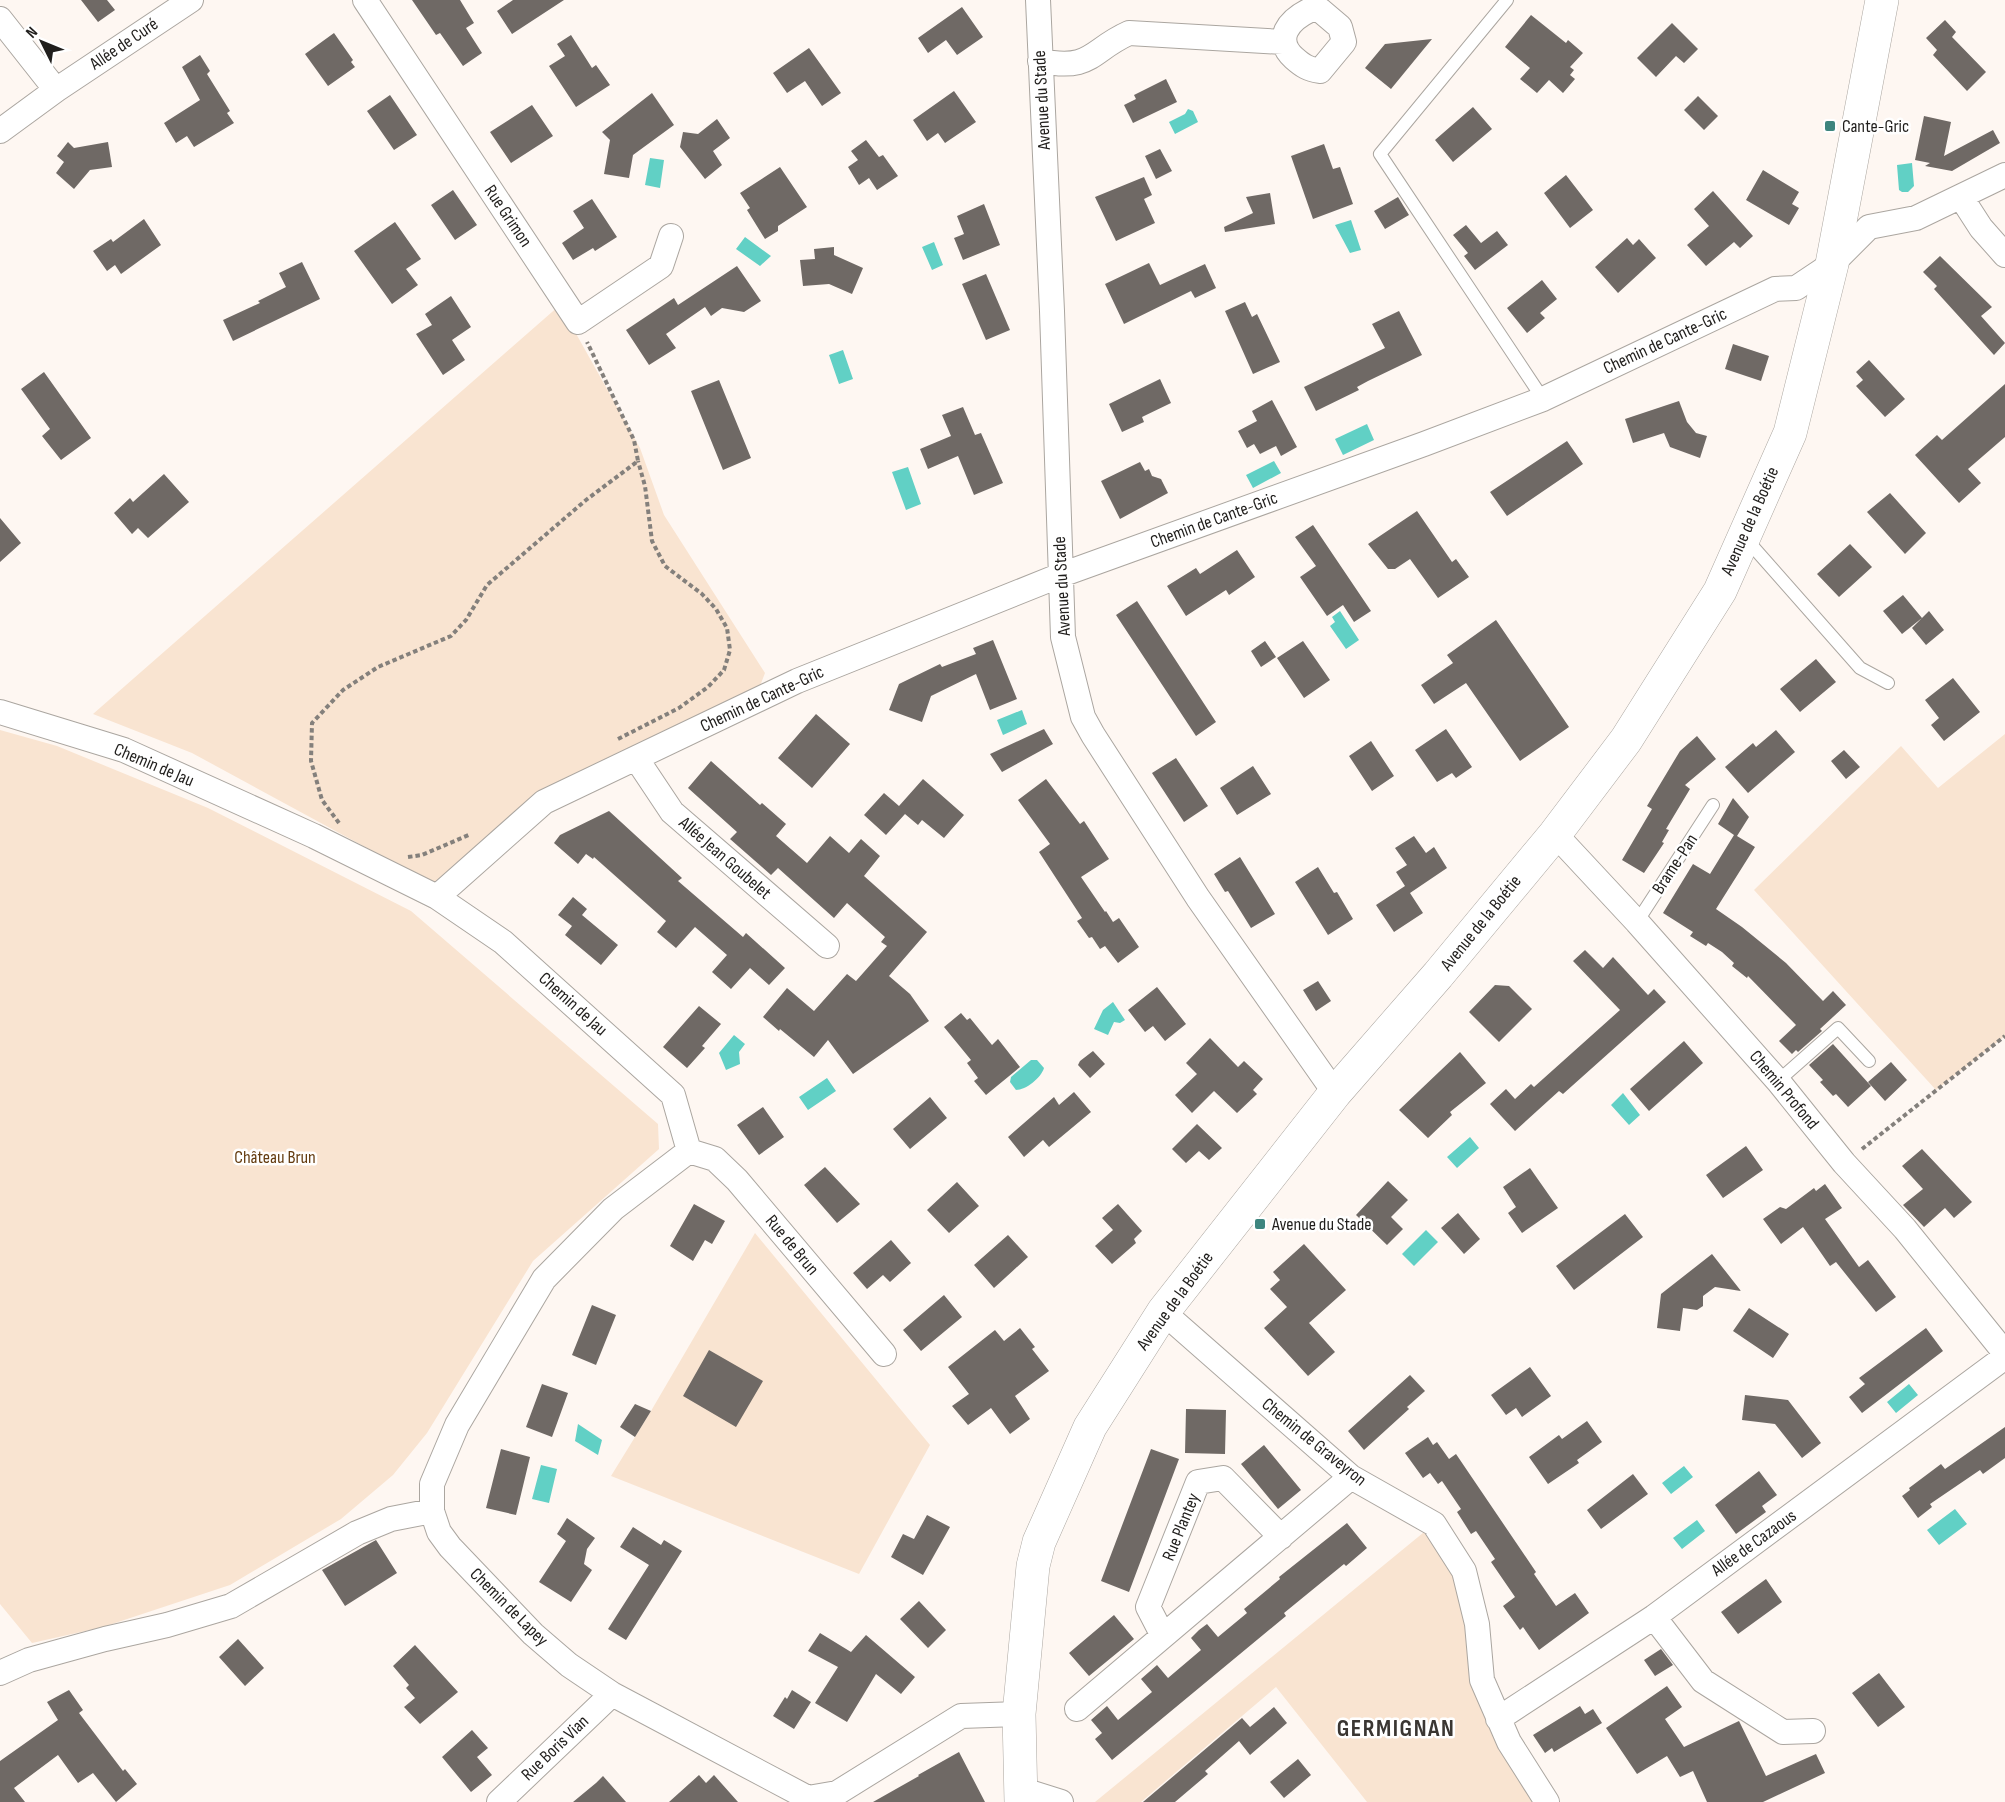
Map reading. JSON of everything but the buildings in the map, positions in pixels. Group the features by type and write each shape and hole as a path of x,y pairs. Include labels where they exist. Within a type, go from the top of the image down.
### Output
{"main road":[{"name":"Avenue de la Boétie","path":"1021,1796 1019,1714 1033,1566 1039,1542 1090,1427 1163,1312 1335,1093 1438,975 1555,834 1633,730 1720,591 1790,433 1832,264 1882,0"}],"street":[{"name":"Allée de Curé","path":"0,131 56,90 191,0"},
{"name":"Rue Grimon","path":"365,0 578,322"},
{"name":"Avenue du Stade","path":"1038,0 1052,303 1063,638 1083,717 1198,898 1335,1093"},
{"path":"0,19 56,90"},
{"path":"1040,61 1062,66 1086,62 1117,38 1129,33 1283,42"},
{"name":"Chemin de Cante-Gric","path":"437,897 544,802 796,681 1061,575 1543,399 1775,289 1796,288 1832,264 1869,227 1916,218 2005,175"},
{"path":"1961,197 1981,228 2005,255"},
{"path":"578,322 661,266 671,236"},
{"name":"Chemin de Jau","path":"0,712 124,750 314,836 437,897 503,942 673,1095 689,1151"},
{"name":"Allée Jean Goubelet","path":"636,758 672,812 826,946"},
{"name":"Chemin Profond","path":"1555,834 1637,922 1778,1081 1845,1163 1905,1229 2005,1353"},
{"path":"0,1672 40,1657 167,1625 231,1606 357,1533 391,1519 432,1511 432,1484 456,1425 544,1279 613,1209 689,1151"},
{"name":"Rue de Brun","path":"689,1151 715,1159 737,1180 884,1354"},
{"name":"Chemin de Graveyron","path":"1163,1312 1352,1477 1434,1524 1464,1571 1477,1624 1482,1680 1509,1742 1547,1802"},
{"name":"Allée de Cazaous","path":"1498,1719 1654,1617 2005,1357"},
{"path":"1077,1709 1352,1477"},
{"name":"Rue Plantey","path":"1163,1636 1148,1607 1198,1482 1223,1478 1281,1537"},
{"name":"Chemin de Lapey","path":"432,1511 439,1532 450,1546 532,1634 569,1665 612,1694 809,1800 837,1793 961,1716 1019,1714"},
{"path":"1654,1617 1703,1681 1783,1732 1813,1731"},
{"name":"Rue Boris Vian","path":"499,1802 612,1694"},
{"path":"1021,1796 1061,1802"}],"lane":[{"path":"1507,0 1380,154 1543,399"},
{"path":"1744,536 1860,668 1888,683"},
{"name":"Brame-Pan","path":"1637,922 1713,806"},
{"path":"1778,1081 1838,1028 1869,1061"}],"path":[{"path":"578,322 634,440 645,486 652,541 665,566 702,594 716,609 727,628 730,650 724,670 708,687 679,708 615,740"},
{"path":"343,828 322,800 311,761 312,723 343,690 378,667 451,636 466,620 487,585 586,500 638,461"},
{"path":"401,856 410,858 422,855 475,831"},
{"path":"1845,1163 2005,1036"}],"green space":[{"path":"560,305 640,448 664,515 765,673 760,686 538,800 437,886 192,753 93,714"},
{"name":"Château Brun","path":"0,730 57,746 208,808 411,911 658,1124 659,1149 533,1261 427,1433 393,1475 341,1519 230,1585 103,1627 32,1643 0,1604"},
{"path":"2005,734 2005,1036 1936,1090 1754,890 1901,746 1938,788"},
{"path":"755,1233 930,1445 859,1574 611,1476"},
{"path":"1429,1528 1449,1546 1475,1636 1539,1802 1367,1802 1276,1687 1141,1802 1095,1802"}],"water":[{"path":"1188,109 1193,111 1198,122 1175,134 1169,122 1185,114"},
{"path":"650,158 664,160 660,188 645,185"},
{"path":"1912,163 1914,186 1908,192 1902,192 1899,190 1897,165"},
{"path":"1351,220 1361,250 1350,253 1335,225"},
{"path":"745,237 771,256 760,266 736,249"},
{"path":"934,242 943,265 932,270 922,247"},
{"path":"843,350 853,379 839,384 829,355"},
{"path":"1367,424 1374,440 1343,455 1335,439"},
{"path":"1274,461 1281,473 1253,488 1246,475"},
{"path":"908,467 921,504 906,510 892,472"},
{"path":"1340,611 1359,640 1346,649 1330,626 1335,622 1332,617"},
{"path":"1022,710 1027,724 1003,735 997,720"},
{"path":"1113,1002 1125,1020 1120,1023 1114,1022 1108,1035 1094,1029 1103,1010"},
{"path":"734,1035 745,1044 739,1052 740,1064 726,1070 719,1053"},
{"path":"1031,1060 1037,1060 1044,1068 1042,1072 1028,1086 1016,1090 1010,1082 1011,1077"},
{"path":"827,1078 836,1091 808,1110 799,1097"},
{"path":"1623,1093 1640,1115 1629,1125 1611,1105"},
{"path":"1470,1137 1479,1148 1457,1168 1447,1157"},
{"path":"1426,1230 1438,1242 1414,1266 1402,1254"},
{"path":"1909,1384 1918,1395 1896,1413 1887,1402"},
{"path":"578,1424 602,1440 598,1455 575,1441"},
{"path":"541,1465 557,1469 549,1503 532,1499"},
{"path":"1684,1466 1693,1477 1671,1494 1662,1483"},
{"path":"1955,1509 1967,1524 1939,1545 1927,1530"},
{"path":"1697,1520 1705,1531 1682,1549 1673,1538"}],"place":[{"name":"Cante-Gric","path":"1830,126"},
{"name":"Avenue du Stade","path":"1260,1224"}],"district":[{"name":"GERMIGNAN","path":"1396,1728"}]}
